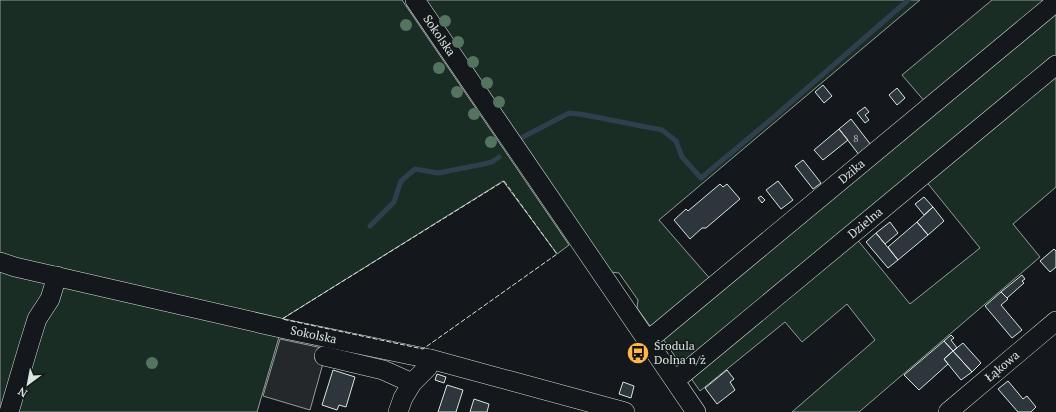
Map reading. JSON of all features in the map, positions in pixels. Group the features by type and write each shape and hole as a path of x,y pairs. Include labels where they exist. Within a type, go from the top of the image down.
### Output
{"street":[{"name":"Sokolska","path":"415,0 674,379 691,410"},
{"name":"Dzika","path":"646,340 1056,2"},
{"name":"Dzielna","path":"674,379 696,364 1056,65"},
{"name":"Sokolska","path":"0,262 285,329 430,359 625,412"},
{"path":"9,412 37,319 50,299 58,276"},
{"name":"Łąkowa","path":"948,412 1056,321"},
{"path":"324,356 383,370 412,383"},
{"path":"398,412 402,398 412,383 428,367 430,359"}],"green space":[{"path":"0,0 402,0 569,245 557,254 503,181 282,319 279,337 257,412 0,412"},
{"path":"425,0 920,0 659,220 712,281 658,327 650,326 637,308 638,300 619,273 611,272"},
{"path":"992,0 1049,0 926,103 902,75"},
{"path":"1056,6 1056,55 972,130 683,368 661,336"},
{"path":"1056,74 1056,187 1013,224 1040,257 859,412 792,412 875,340 847,304 802,342 785,322 700,391 690,377 856,238 910,304 980,248 925,180"}],"shaded area":[{"path":"280,339 327,349 310,410 263,396"}],"building":[{"path":"823,85 832,96 824,103 815,92"},
{"path":"897,88 905,98 897,105 889,95"},
{"path":"865,107 869,112 865,115 869,120 865,123 857,113"},
{"path":"851,119 871,145 860,156 839,129"},
{"path":"839,129 848,140 823,160 814,150"},
{"path":"803,160 821,183 813,189 795,166"},
{"path":"778,181 793,200 781,209 766,190"},
{"path":"720,184 723,187 727,184 740,199 706,228 702,228 690,239 674,220 686,209 688,211"},
{"path":"761,196 765,200 762,203 758,198"},
{"path":"924,197 933,207 924,215 915,204"},
{"path":"933,207 944,221 928,235 917,222"},
{"path":"890,222 898,233 885,244 876,233"},
{"path":"917,222 928,235 898,260 888,247"},
{"path":"876,233 898,260 888,268 866,242"},
{"path":"1054,249 1056,251 1056,267 1050,272 1040,261"},
{"path":"1022,275 1025,279 1022,281 1024,283 1007,298 1001,292"},
{"path":"1001,292 1008,299 1001,305 1022,330 1012,338 985,306"},
{"path":"951,335 954,338 951,340 957,348 953,351 944,341"},
{"path":"944,341 953,351 944,359 948,364 919,390 904,375"},
{"path":"963,343 981,363 972,372 953,351"},
{"path":"953,351 972,372 961,380 944,359"},
{"path":"333,370 355,377 346,407 339,405 337,410 322,405"},
{"path":"727,370 734,379 730,382 735,390 717,404 705,388"},
{"path":"437,374 446,377 444,383 435,380"},
{"path":"1008,381 1023,399 1027,396 1036,407 1031,412 1018,412 998,389"},
{"path":"623,382 634,386 631,398 619,394"},
{"path":"447,385 463,390 456,412 438,412"},
{"path":"474,399 489,404 487,412 470,412"}],"waterway":[{"path":"523,137 569,113 662,130 676,141 682,157 701,178 774,117 908,0"},
{"path":"370,226 394,202 401,181 415,169 438,173 492,162 499,157"}],"fence":[{"path":"504,181 557,254 423,349 282,319 504,181"}],"place":[{"name":"Środula Dolna n/ż","path":"638,353"}]}
